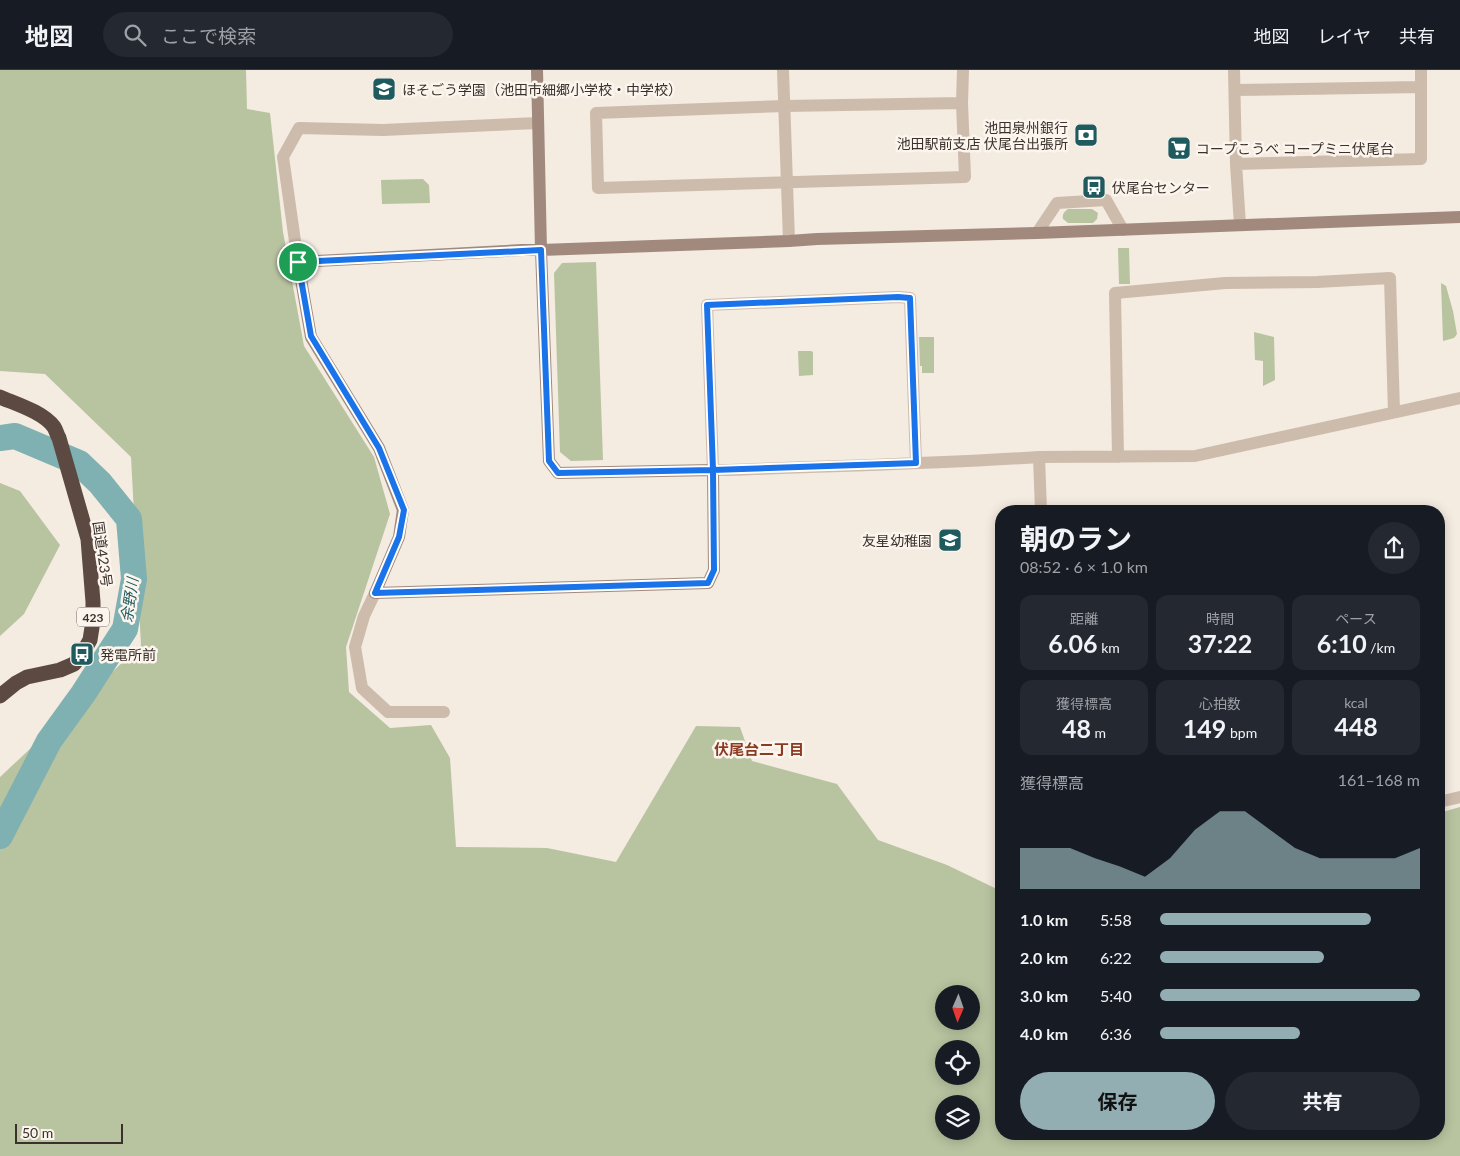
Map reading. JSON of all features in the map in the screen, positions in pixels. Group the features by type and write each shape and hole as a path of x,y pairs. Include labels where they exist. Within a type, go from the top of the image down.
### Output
{"highway":[{"name":"国道423号","path":"0,397 41,416 53,426 59,438 88,539 93,602 90,640 74,664 60,670 27,677 0,696"}],"street":[{"path":"537,70 541,250 549,461 558,473 713,470 1039,458 1195,456 1460,398"},
{"path":"783,70 789,241"},
{"path":"962,103 785,106 596,113 598,188 965,177 962,103 963,70"},
{"path":"1234,70 1236,164 1240,225"},
{"path":"1236,164 1421,159 1420,70"},
{"path":"1235,90 1421,87"},
{"path":"444,712 388,712 362,688 354,647 364,616 399,537 404,510 379,448 311,336 283,158 299,128 383,130 538,123"},
{"path":"1037,233 1057,203 1106,200 1123,230"},
{"path":"298,262 817,239 1037,233 1460,217"},
{"path":"1118,457 1115,293 1225,283 1317,282 1390,278 1394,412"},
{"path":"375,593 708,583 714,570 713,470 707,305 910,298 916,463"},
{"path":"1039,458 1042,505"},
{"path":"1445,801 1460,797"}],"green space":[{"path":"0,70 246,70 247,109 270,113 283,232 304,346 374,457 390,514 346,647 349,692 390,728 431,725 450,758 456,847 547,848 616,862 696,726 740,727 752,761 837,784 878,840 947,865 995,888 995,1140 1445,1140 1445,811 1460,807 1460,1156 0,1156 0,777 141,645 131,457 45,374 0,371"},
{"path":"423,179 429,185 430,203 382,204 381,180"},
{"path":"1068,209 1092,209 1098,213 1097,219 1093,223 1068,223 1063,217"},
{"path":"1118,248 1129,248 1130,284 1119,284"},
{"path":"596,262 603,460 571,461 560,452 554,273 562,263"},
{"path":"1441,283 1446,286 1457,334 1454,338 1443,341"},
{"path":"1254,332 1274,337 1275,380 1263,386 1263,361 1255,360"},
{"path":"919,337 934,337 934,373 922,373"},
{"path":"798,351 813,352 813,375 799,376"},
{"path":"0,483 20,491 60,545 24,614 0,636"}],"waterway":[{"name":"余野川","path":"0,438 15,436 79,463 100,483 129,519 134,579 125,629 83,694 49,741 0,836"}],"place":[{"name":"ほそごう学園（池田市細郷小学校・中学校）","path":"384,89"},
{"name":"池田泉州銀行 池田駅前支店 伏尾台出張所","path":"1086,135"},
{"name":"コープこうべ コープミニ伏尾台","path":"1179,148"},
{"name":"伏尾台センター","path":"1094,187"},
{"name":"友星幼稚園","path":"950,540"},
{"name":"発電所前","path":"82,654"}],"district":[{"name":"伏尾台二丁目","path":"759,749"}],"route":[{"path":"298,262 311,336 379,448 404,510 399,537 375,593 708,583 714,570 713,470 916,463 910,298 707,305 713,470 558,473 549,461 541,250 298,262"}]}
